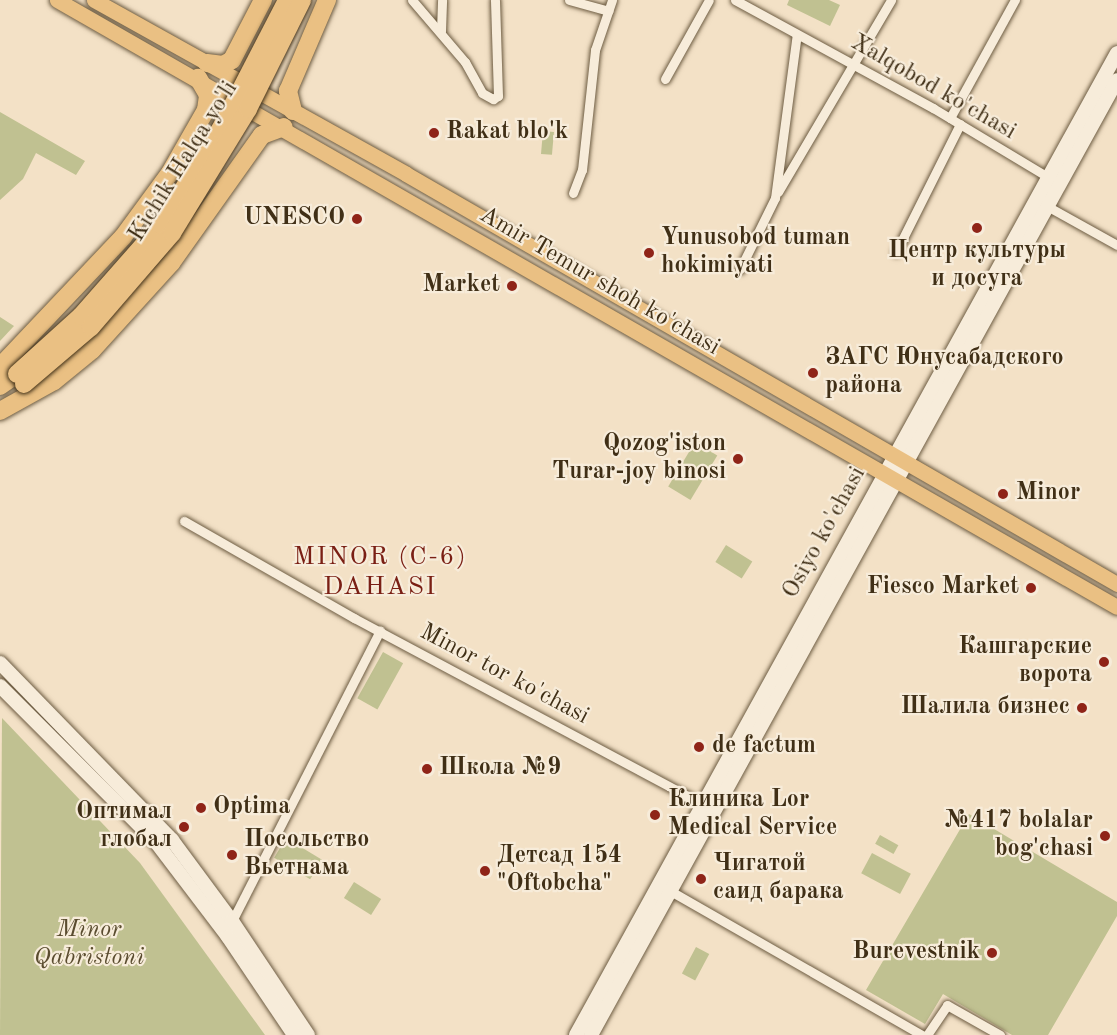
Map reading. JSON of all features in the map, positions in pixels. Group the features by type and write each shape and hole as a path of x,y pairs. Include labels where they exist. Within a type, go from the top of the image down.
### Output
{"highway":[{"path":"13,375 123,237 170,173 202,119 208,95 203,71 226,64 240,45 263,0"},
{"path":"268,0 277,15 295,26 304,27 323,8"},
{"name":"Kichik Halqa yo'li","path":"0,386 81,316 171,210 220,130 287,0"},
{"name":"Kichik Halqa yo'li","path":"0,403 13,375 91,327 172,233 248,109 302,0"},
{"path":"293,111 288,96 323,8"},
{"path":"240,45 257,35 282,41 294,55 296,73"},
{"path":"202,119 204,138 215,153 230,159 247,157"},
{"path":"0,411 54,381 92,350 144,296 215,204 267,131 284,127"},
{"path":"170,173 187,169 205,173 216,186 215,204"}],"main road":[{"name":"Amir Temur shoh ko'chasi","path":"57,0 203,71 293,111 1117,584"},
{"name":"Amir Temur shoh ko'chasi","path":"93,0 284,127 1117,607"},
{"name":"Osiyo ko'chasi","path":"576,1035 664,887 890,476 1048,177 1117,53"},
{"name":"Osiyo ko'chasi","path":"899,459 1047,206 1117,80"},
{"path":"445,219 454,202"},
{"path":"736,387 744,381 745,369"},
{"path":"0,663 155,821 232,921 308,1035"},
{"path":"0,686 156,843 228,937 294,1035"},
{"name":"Osiyo ko'chasi","path":"591,1035 664,887"}],"street":[{"path":"412,0 441,31 482,93 493,99 498,96 495,0"},
{"path":"441,31 442,0"},
{"path":"569,0 609,11"},
{"path":"573,193 582,170 595,50 612,0"},
{"path":"665,79 709,0"},
{"name":"Xalqobod ko'chasi","path":"735,0 950,118 1048,177"},
{"path":"740,269 774,198 891,0"},
{"path":"950,118 1015,0"},
{"path":"774,198 797,34"},
{"path":"896,252 960,124"},
{"path":"1047,206 1117,245"},
{"name":"Minor tor ko'chasi","path":"184,520 380,630 708,807"},
{"path":"232,921 380,630"},
{"path":"664,887 922,1035"},
{"path":"927,1035 947,1005 1000,1035"}],"green space":[{"path":"789,0 829,0 840,5 830,26 787,5"},
{"path":"0,112 85,161 76,175 36,153 23,179 0,200"},
{"path":"543,131 554,132 552,155 541,154"},
{"path":"0,317 14,326 0,341"},
{"path":"695,442 717,455 691,500 668,487"},
{"path":"726,545 752,561 742,578 715,562"},
{"path":"383,652 403,663 377,710 357,698"},
{"name":"Minor Qabristoni","path":"2,718 140,863 265,1035 0,1035"},
{"name":"Burevestnik","path":"969,814 1117,902 1117,916 1048,1035 1012,1035 943,994 925,1024 866,990"},
{"path":"880,835 898,845 894,854 875,844"},
{"path":"286,838 322,860 310,879 274,858"},
{"path":"872,853 911,874 900,894 861,873"},
{"path":"354,882 381,899 371,915 344,898"},
{"path":"696,947 709,954 695,981 682,973"}],"place":[{"name":"Rakat blo'k","path":"434,133"},
{"name":"UNESCO","path":"357,219"},
{"name":"Центр культуры и досуга","path":"977,228"},
{"name":"Yunusobod tuman hokimiyati","path":"649,253"},
{"name":"Market","path":"512,286"},
{"name":"ЗАГС Юнусабадского района","path":"813,373"},
{"name":"Qozog'iston Turar-joy binosi","path":"738,459"},
{"name":"Minor","path":"1003,494"},
{"name":"Fiesco Market","path":"1031,588"},
{"name":"Кашгарские ворота","path":"1104,662"},
{"name":"Шалила бизнес","path":"1082,708"},
{"name":"de factum","path":"699,747"},
{"name":"Школа №9","path":"427,769"},
{"name":"Optima","path":"201,808"},
{"name":"Клиника Lor Medical Service","path":"655,815"},
{"name":"Оптимал глобал","path":"184,827"},
{"name":"№417 bolalar bog'chasi","path":"1105,836"},
{"name":"Посольство Вьетнама","path":"232,855"},
{"name":"Детсад 154 \"Oftobcha\"","path":"485,871"},
{"name":"Чигатой саид барака","path":"701,879"},
{"name":"Burevestnik","path":"992,953"}],"district":[{"name":"MINOR (C-6) DAHASI","path":"380,573"}]}
